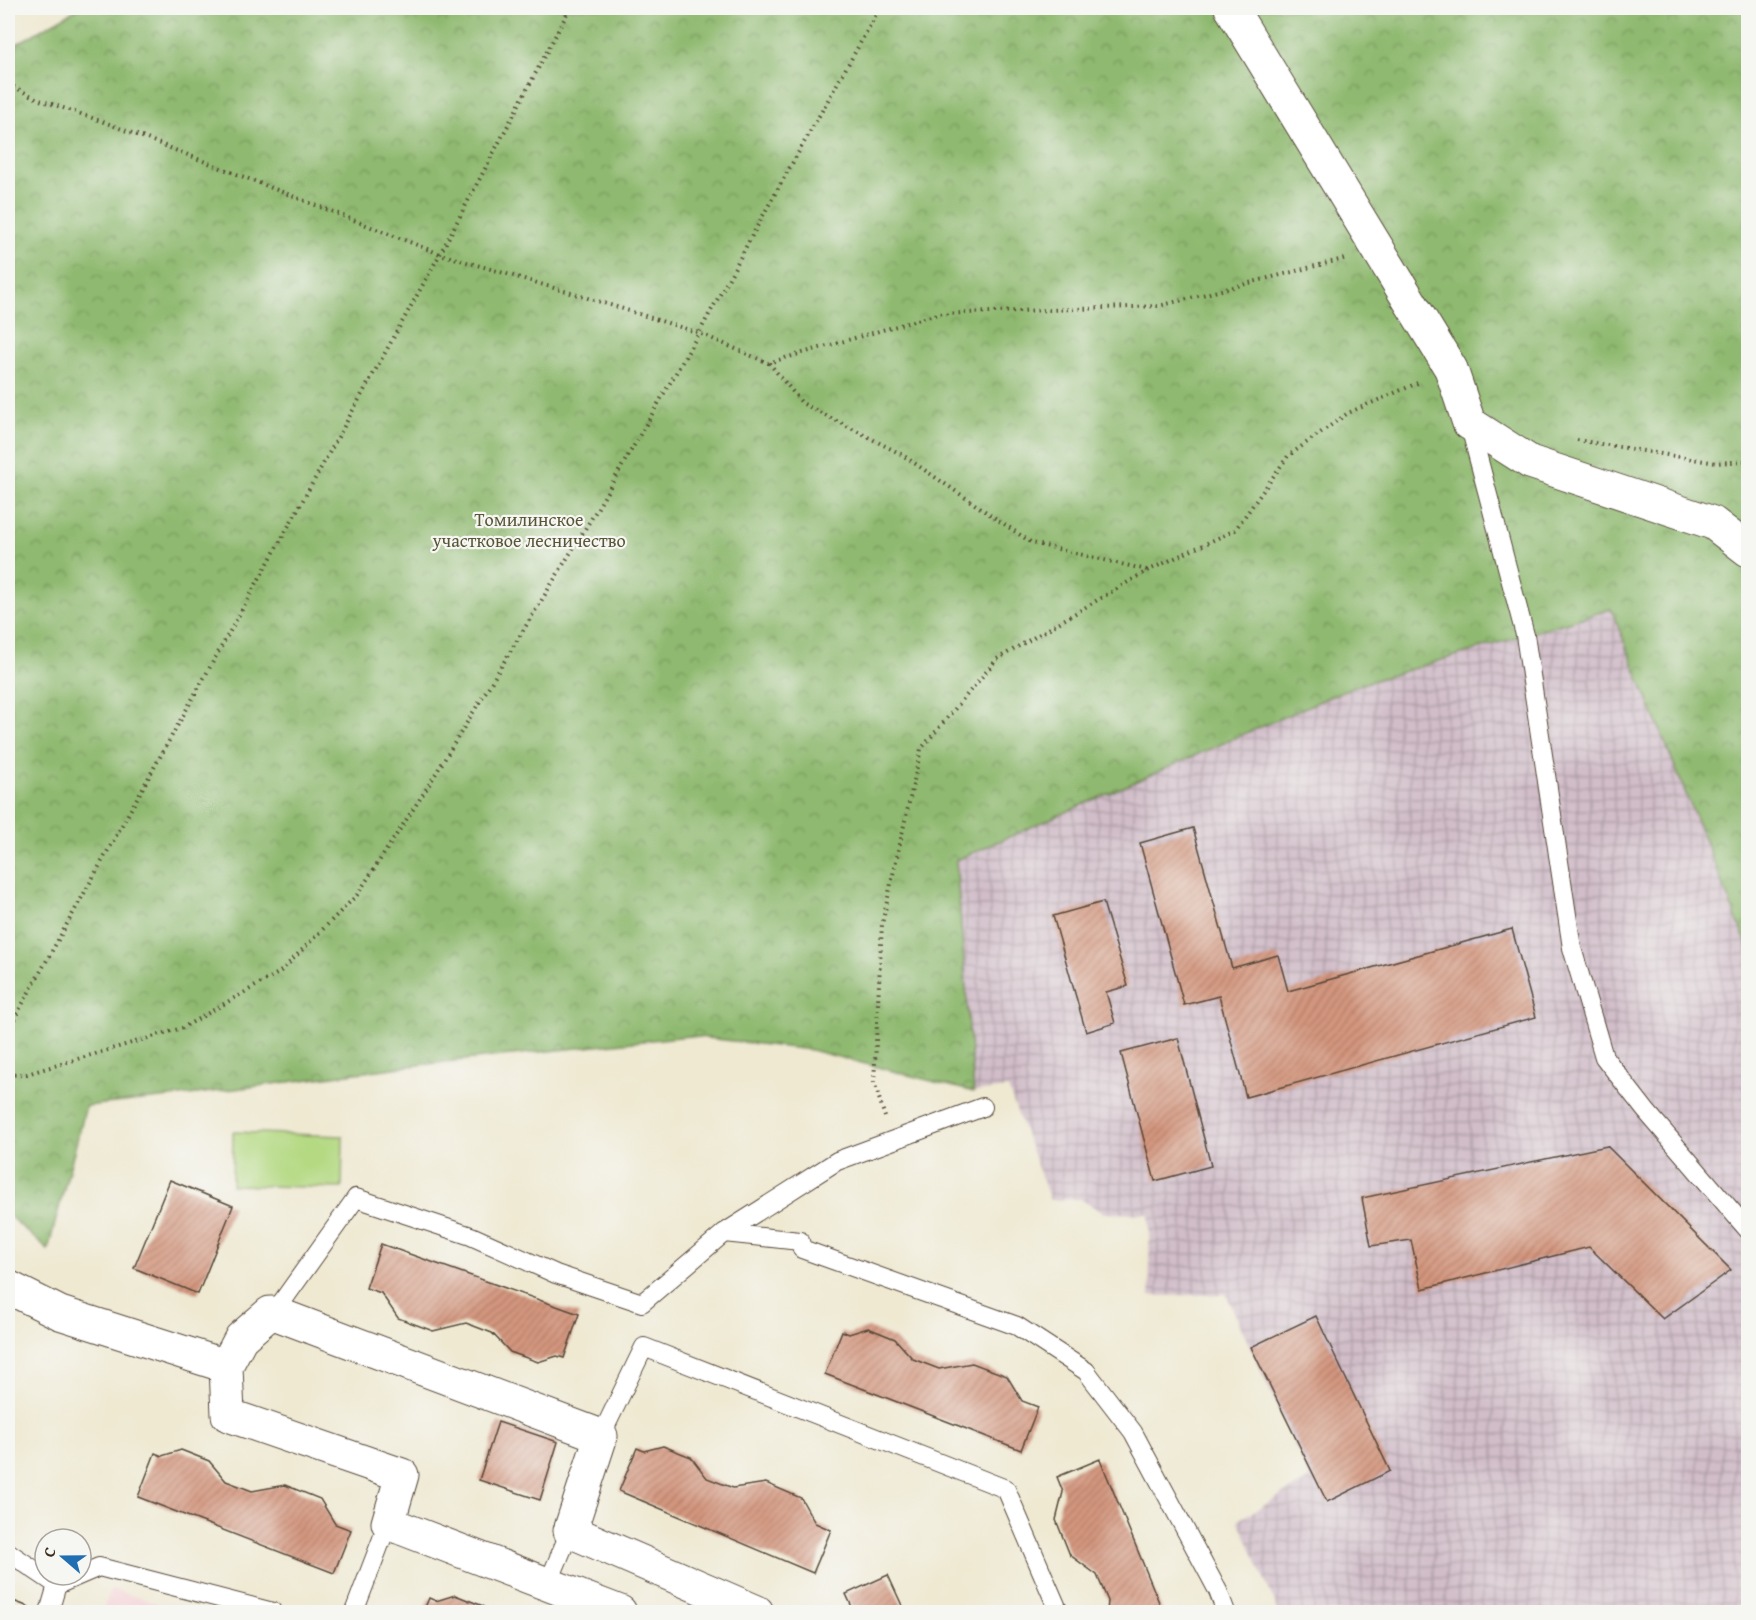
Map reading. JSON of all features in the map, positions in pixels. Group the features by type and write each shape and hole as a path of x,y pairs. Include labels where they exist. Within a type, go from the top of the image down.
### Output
{"street":[{"path":"1231,8 1451,369 1469,423 1530,462 1713,523 1749,550"},
{"path":"8,1287 60,1313 226,1366"},
{"path":"620,1612 388,1523 402,1474 228,1415 226,1366 241,1338 270,1313 274,1313 601,1436 570,1531 757,1612"}],"lane":[{"path":"1469,423 1525,635 1572,948 1604,1057 1646,1111 1749,1230"},
{"path":"274,1313 356,1198 471,1236 556,1274 642,1303 724,1233 837,1161 983,1107"},
{"path":"724,1233 800,1241 802,1249 1017,1326 1086,1371 1132,1432 1218,1591 1226,1612"},
{"path":"601,1436 644,1347 1006,1489 1059,1612"},
{"path":"354,1612 388,1523"},
{"path":"548,1584 570,1531"},
{"path":"8,1552 33,1569"},
{"path":"93,1570 99,1568 273,1612"},
{"path":"49,1612 56,1587"}],"path":[{"path":"8,1030 440,254 570,8"},
{"path":"8,1075 27,1074 182,1028 280,972 357,895 427,788 590,521 699,333 880,8"},
{"path":"8,84 40,100 440,254 699,333 768,363 802,404 901,454 1032,543 1147,571"},
{"path":"768,363 938,314 1159,306 1379,249"},
{"path":"893,1141 874,1082 882,924 921,749 997,659 1147,571 1235,530 1288,456 1347,413 1451,369"},
{"path":"1575,440 1716,463 1749,461"}],"shaded area":[{"path":"1611,609 1748,947 1748,1612 1279,1612 1238,1520 1310,1479 1226,1294 1150,1296 1149,1214 1104,1213 1080,1199 1050,1200 1008,1088 974,1092 956,860 1352,687"},
{"path":"111,1589 185,1612 102,1612"}],"green space":[{"name":"Томилинское участковое лесничество","path":"79,8 1748,8 1748,947 1611,609 1352,687 956,860 974,1092 811,1050 689,1036 409,1066 86,1106 48,1250 8,1215 8,49"},
{"path":"233,1132 343,1136 342,1188 232,1185"}],"building":[{"path":"1193,828 1232,968 1278,955 1288,991 1512,929 1536,1017 1246,1097 1219,996 1184,1005 1140,843"},
{"path":"1103,902 1128,986 1106,992 1115,1023 1086,1032 1053,916"},
{"path":"1178,1038 1211,1166 1155,1181 1121,1053"},
{"path":"1607,1146 1731,1270 1663,1319 1589,1247 1422,1289 1411,1240 1371,1246 1362,1198"},
{"path":"170,1180 233,1206 198,1294 134,1268"},
{"path":"381,1244 579,1314 564,1358 557,1356 538,1362 510,1352 492,1333 466,1323 433,1331 398,1318 381,1293 366,1288"},
{"path":"1316,1316 1390,1471 1327,1502 1251,1347"},
{"path":"868,1328 895,1339 913,1359 939,1369 972,1363 1007,1376 1022,1401 1038,1407 1021,1450 825,1374 842,1331 849,1334"},
{"path":"498,1422 558,1442 540,1500 479,1480"},
{"path":"663,1446 691,1457 707,1478 733,1488 766,1483 801,1498 815,1523 831,1530 813,1573 619,1491 637,1448 644,1451"},
{"path":"181,1450 209,1461 226,1481 252,1491 285,1485 320,1499 335,1524 351,1530 334,1573 138,1497 155,1453 162,1456"},
{"path":"1100,1459 1163,1612 1107,1612 1108,1601 1097,1575 1070,1555 1056,1520 1063,1492 1057,1477"},
{"path":"888,1575 905,1612 852,1612 853,1609 846,1594"},
{"path":"455,1595 483,1606 488,1612 423,1612 429,1598 436,1601"},
{"path":"8,1599 29,1607 26,1612 8,1612"}]}
